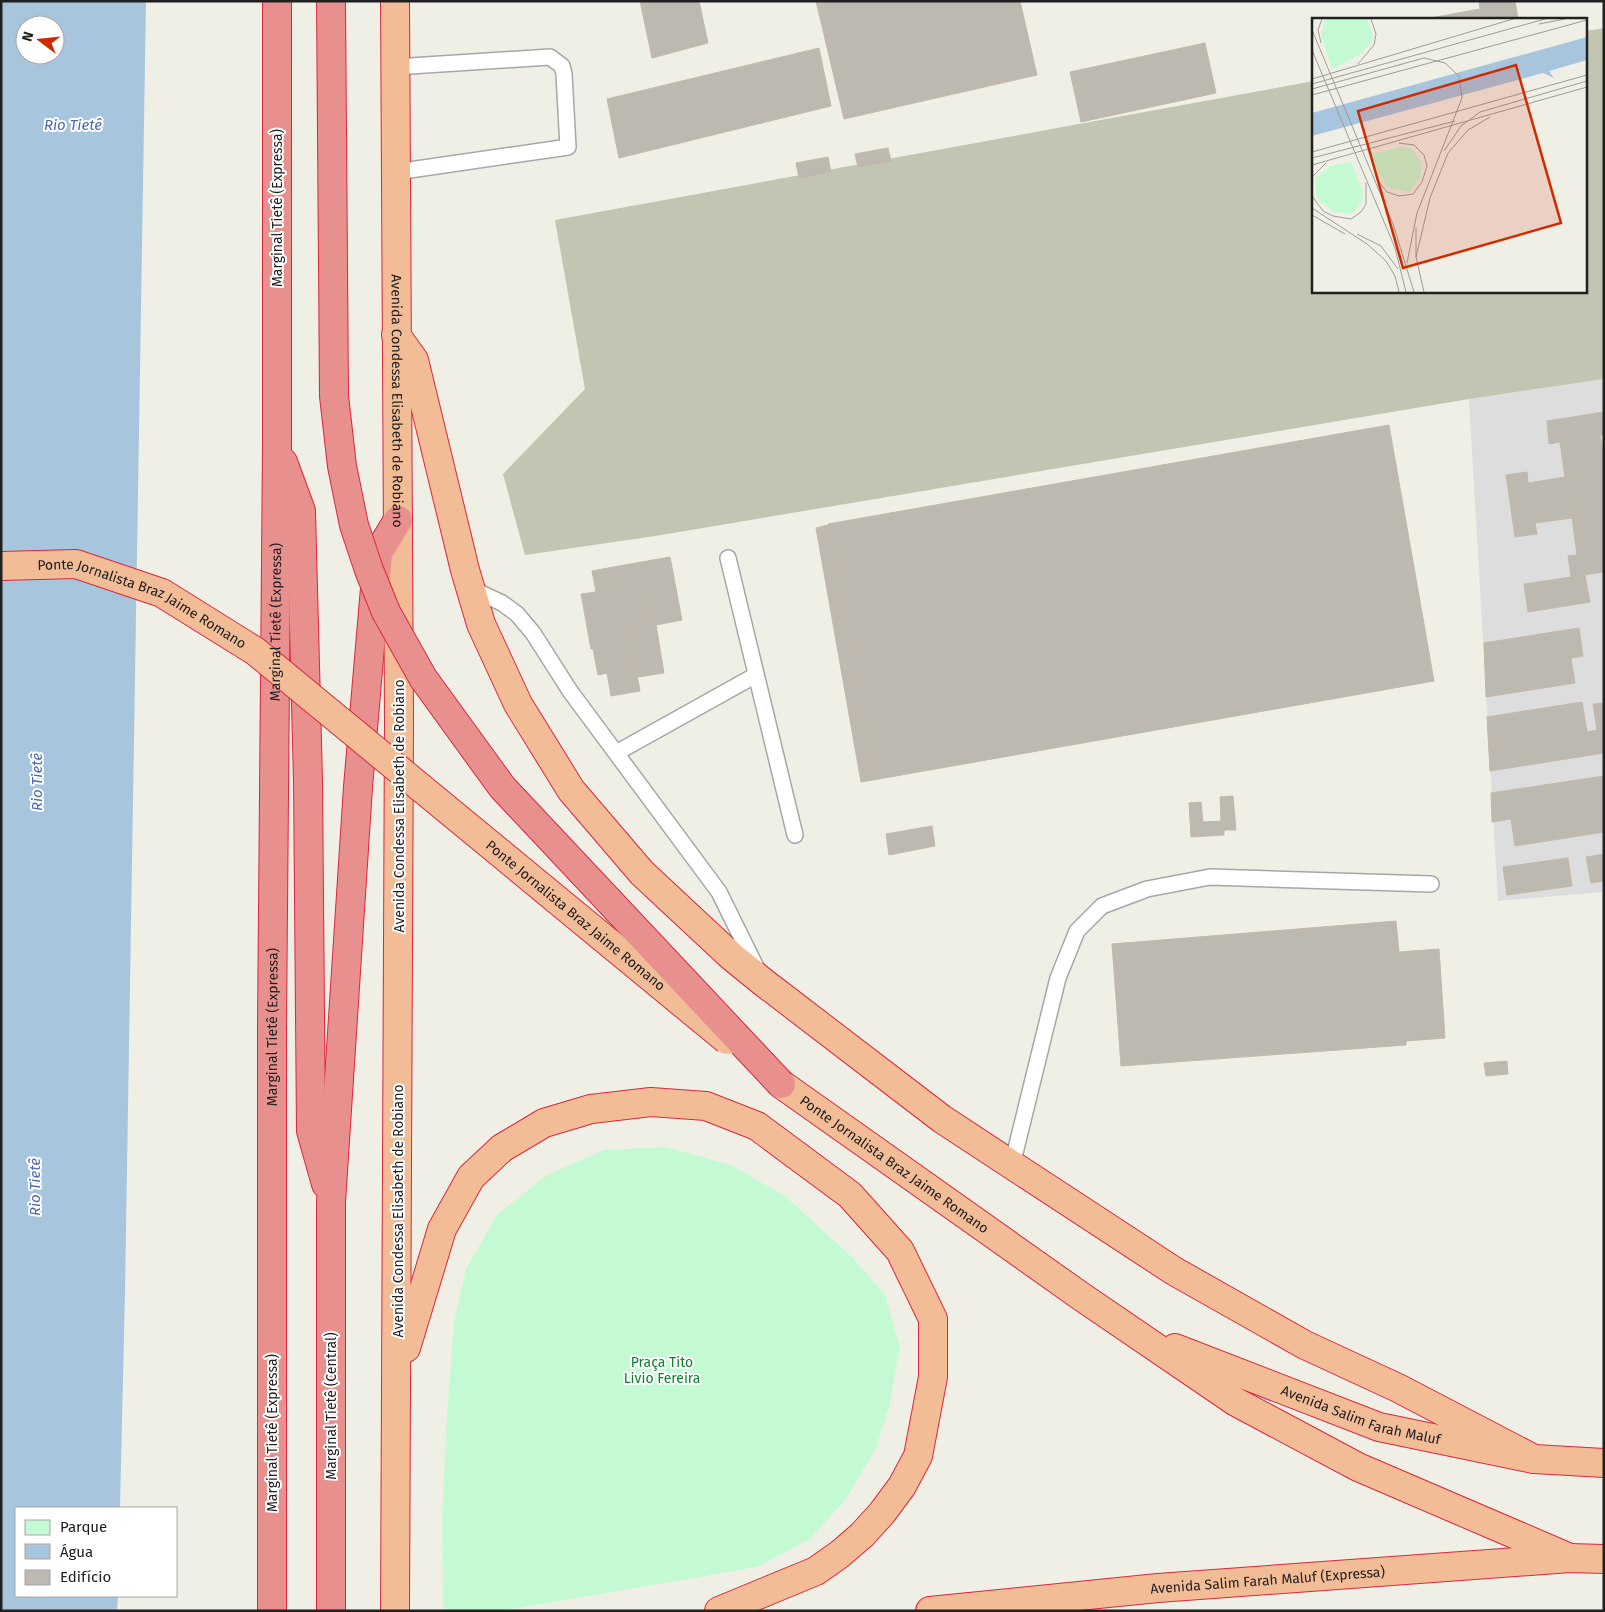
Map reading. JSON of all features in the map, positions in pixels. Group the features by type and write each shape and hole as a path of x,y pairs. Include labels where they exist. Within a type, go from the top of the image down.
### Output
{"highway":[{"name":"Marginal Tietê (Expressa)","path":"272,1611 272,1026 277,445 278,1"},
{"path":"330,1 334,396 342,466 354,525 386,612 423,678 502,787 781,1084"},
{"name":"Avenida Condessa Elisabeth de Robiano","path":"395,1611 399,730 395,67 400,6"},
{"path":"396,334 414,360 470,588 481,624 518,704 571,790 642,873 730,956 942,1119 1012,1165 1174,1271 1305,1345 1398,1388 1534,1459"},
{"name":"Marginal Tietê (Expressa)","path":"277,445 301,511 308,781 311,1131 331,1202"},
{"path":"331,1202 358,787 378,553 398,520"},
{"name":"Ponte Jornalista Braz Jaime Romano","path":"1,566 76,564 162,593 254,651 781,1084 1127,1329"},
{"path":"397,1376 442,1229 471,1177 502,1148 544,1122 591,1109 651,1102 706,1106 757,1126 850,1195 900,1251 933,1319 933,1377 918,1456 902,1486 875,1521 862,1535 816,1571 719,1611"},
{"name":"Marginal Tietê (Central)","path":"331,1202 331,1611"},
{"path":"1127,1329 1236,1402 1358,1467 1570,1558"},
{"name":"Avenida Salim Farah Maluf","path":"1127,1329 1379,1427 1534,1459 1604,1463"},
{"name":"Avenida Salim Farah Maluf (Expressa)","path":"930,1611 1158,1588 1570,1558 1604,1559"}],"lane":[{"path":"395,67 550,57 562,66 564,74 568,147 396,172"},
{"path":"728,558 795,836"},
{"path":"470,588 502,603 517,614 534,633 570,691 719,892 764,982"},
{"path":"616,753 756,675"},
{"path":"1012,1165 1058,978 1078,931 1102,906 1147,889 1210,877 1431,884"}],"shaded area":[{"path":"1604,28 1604,379 1469,399 655,536 525,555 503,474 585,389 555,220 1312,81 1312,292 1588,292 1588,31"},
{"path":"1604,379 1604,892 1498,901 1469,399"}],"green space":[{"name":"Praça Tito Livio Fereira","path":"666,1147 731,1165 785,1196 853,1258 885,1295 900,1347 889,1408 876,1448 846,1499 810,1539 757,1567 502,1611 443,1611 442,1519 447,1415 454,1323 466,1269 497,1215 547,1175 604,1150"}],"water":[{"name":"Rio Tietê","path":"1,1 146,1 120,1507 15,1507 15,1597 118,1597 117,1611 1,1611"}],"building":[{"path":"640,1 699,1 708,43 652,58"},
{"path":"816,1 1020,1 1037,75 844,119"},
{"path":"1479,1 1515,1 1518,18 1430,18 1480,9"},
{"path":"1205,43 1216,93 1081,122 1070,72"},
{"path":"819,48 831,106 619,158 607,99"},
{"path":"888,148 891,161 858,167 855,154"},
{"path":"828,157 831,172 799,178 796,163"},
{"path":"1604,412 1604,435 1600,435 1604,459 1604,572 1571,577 1568,556 1577,555 1572,518 1535,523 1537,534 1515,537 1506,475 1527,472 1528,483 1565,477 1560,442 1549,444 1547,421"},
{"path":"1389,425 1434,681 873,780 828,524"},
{"path":"1604,471 1604,514 1572,518 1565,477"},
{"path":"828,525 873,780 861,782 816,528"},
{"path":"670,557 682,620 656,625 664,673 638,677 629,631 648,627 640,585 623,588 619,566"},
{"path":"619,566 623,588 640,585 648,627 629,631 640,691 611,696 607,673 598,675 593,649 591,649 581,594 596,592 592,571"},
{"path":"1585,575 1590,602 1528,612 1524,584"},
{"path":"1579,628 1583,656 1571,658 1575,683 1486,697 1484,643"},
{"path":"1582,702 1587,732 1597,730 1593,704 1604,703 1604,753 1490,771 1487,717"},
{"path":"1604,776 1604,832 1515,846 1511,819 1492,822 1491,793"},
{"path":"1233,796 1236,830 1224,830 1224,835 1191,837 1189,803 1201,802 1203,822 1221,821 1220,797"},
{"path":"932,826 935,846 889,855 886,834"},
{"path":"1604,854 1604,881 1591,883 1586,857"},
{"path":"1568,858 1572,886 1507,895 1503,867"},
{"path":"1396,921 1399,952 1439,949 1445,1038 1406,1041 1406,1045 1121,1066 1112,944"},
{"path":"1507,1061 1508,1074 1486,1076 1484,1063"}]}
